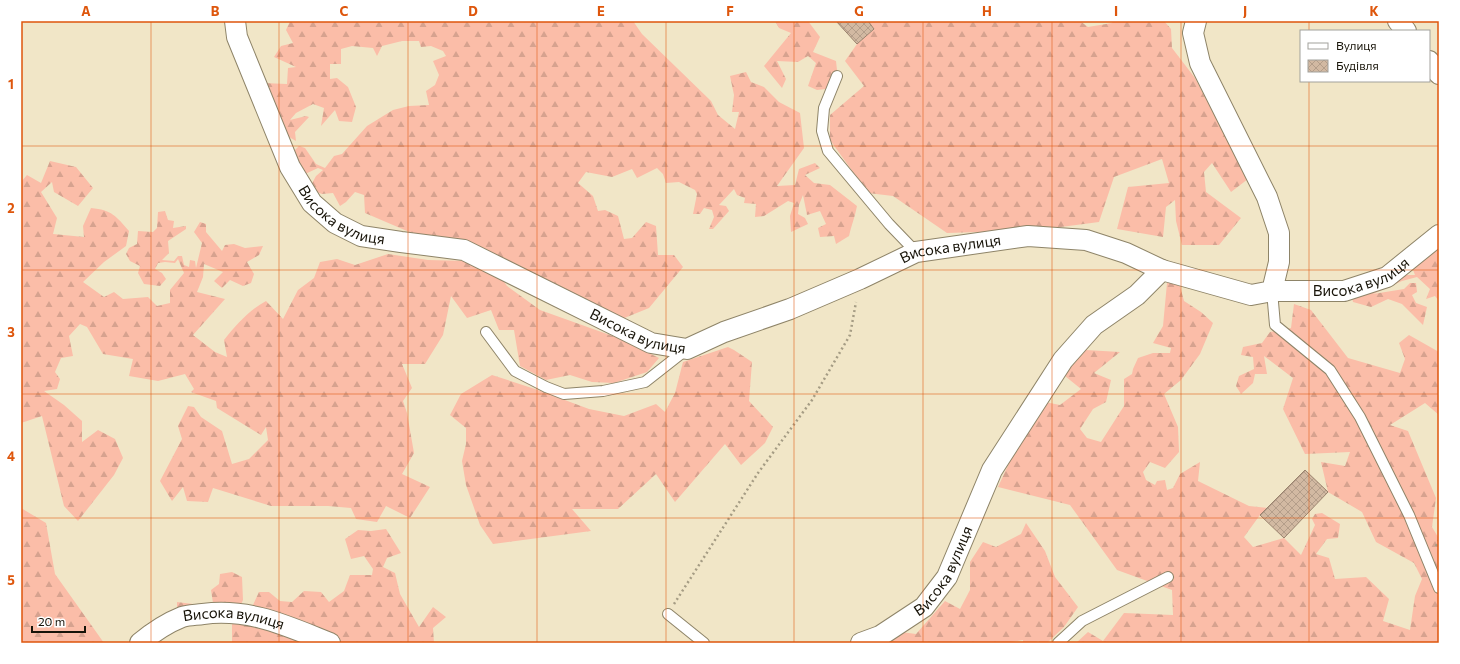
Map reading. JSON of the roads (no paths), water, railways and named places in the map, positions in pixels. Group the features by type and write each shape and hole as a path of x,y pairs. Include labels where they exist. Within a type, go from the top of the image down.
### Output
{"street":[{"name":"Висока вулиця","path":"234,21 237,37 290,167 312,202 335,223 360,236 464,250 651,342 687,349 724,332 790,309 860,279 916,252 1028,236 1086,240 1126,253 1162,270 1251,295 1272,291 1344,291 1387,277 1439,235"},
{"path":"1196,21 1193,33 1200,63 1267,197 1279,232 1279,262 1272,291"},
{"path":"1398,21 1405,30"},
{"path":"1430,62 1439,74"},
{"name":"Висока вулиця","path":"861,643 880,636 924,607 947,577 992,470 1063,360 1094,325 1137,296 1162,270"},
{"name":"Висока вулиця","path":"140,643 152,634 182,617 215,613 239,613 276,622 330,643"}],"lane":[{"path":"837,76 824,108 822,131 828,151 889,224 916,252"},
{"path":"1272,291 1275,325 1330,370 1360,417 1409,515 1439,588"},
{"path":"486,332 515,371 546,387 564,394 603,392 645,382 687,349"},
{"path":"1058,643 1082,621 1168,577"},
{"path":"668,614 704,643"}]}
